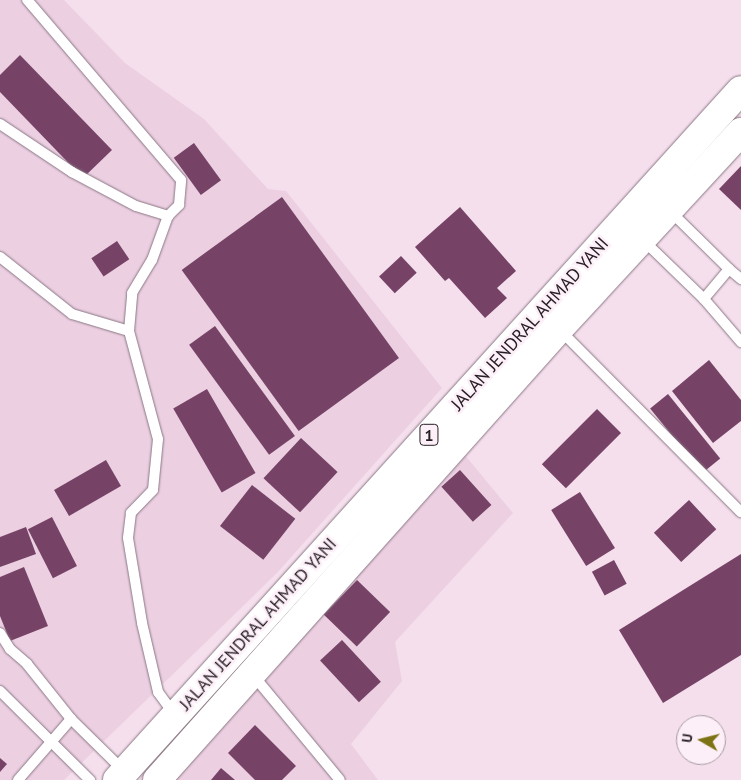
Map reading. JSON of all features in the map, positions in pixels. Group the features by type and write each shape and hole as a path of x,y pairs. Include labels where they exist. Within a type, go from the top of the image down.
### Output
{"highway":[{"name":"JALAN JENDRAL AHMAD YANI","path":"121,776 741,90"},
{"name":"JALAN JENDRAL AHMAD YANI","path":"157,780 559,329 741,132"}],"lane":[{"path":"27,0 181,180 179,205 168,216 152,260 132,293 130,331 158,439 152,490 131,513 128,538 142,623 158,692 176,715"},
{"path":"0,124 72,172 136,206 168,216"},
{"path":"668,210 728,269 741,279"},
{"path":"642,239 704,299 741,342"},
{"path":"0,257 4,268 72,314 130,331"},
{"path":"704,299 728,269"},
{"path":"559,329 741,512"},
{"path":"0,632 10,649 27,664 71,719 121,776"},
{"path":"252,675 340,780"},
{"path":"0,691 90,780"},
{"path":"18,780 71,719"}],"shaded area":[{"path":"0,0 64,0 125,63 204,119 268,189 286,191 442,388 277,573 64,780 0,780"},
{"path":"459,448 513,513 395,642 402,681 351,744 378,780 171,780"}],"building":[{"path":"20,55 112,150 83,178 0,92 0,75"},
{"path":"194,143 221,180 201,195 174,158"},
{"path":"741,166 741,210 719,189"},
{"path":"282,197 399,358 299,431 182,270"},
{"path":"460,207 516,271 497,288 507,298 485,318 449,278 445,281 415,247"},
{"path":"117,241 129,259 104,277 91,258"},
{"path":"401,256 417,273 395,293 379,276"},
{"path":"215,326 295,436 269,455 189,345"},
{"path":"709,360 741,400 741,421 713,443 672,391"},
{"path":"207,389 255,473 222,493 173,408"},
{"path":"668,394 720,459 702,473 650,408"},
{"path":"597,409 621,433 566,488 542,464"},
{"path":"301,438 338,472 300,512 263,478"},
{"path":"106,460 121,486 69,516 54,490"},
{"path":"460,470 491,505 473,522 441,487"},
{"path":"252,485 295,519 263,560 220,526"},
{"path":"580,492 615,548 586,566 551,510"},
{"path":"689,500 716,529 681,562 654,533"},
{"path":"52,517 77,566 53,578 28,529"},
{"path":"26,527 36,554 0,567 0,537"},
{"path":"741,554 741,655 663,703 619,630"},
{"path":"614,560 627,584 605,596 592,572"},
{"path":"24,567 48,626 10,641 0,616 0,577"},
{"path":"357,580 390,612 357,646 324,615"},
{"path":"342,640 381,682 359,702 320,660"},
{"path":"255,725 296,766 282,780 255,780 228,753"},
{"path":"0,758 7,764 0,772"},
{"path":"221,768 235,780 211,780"}]}
